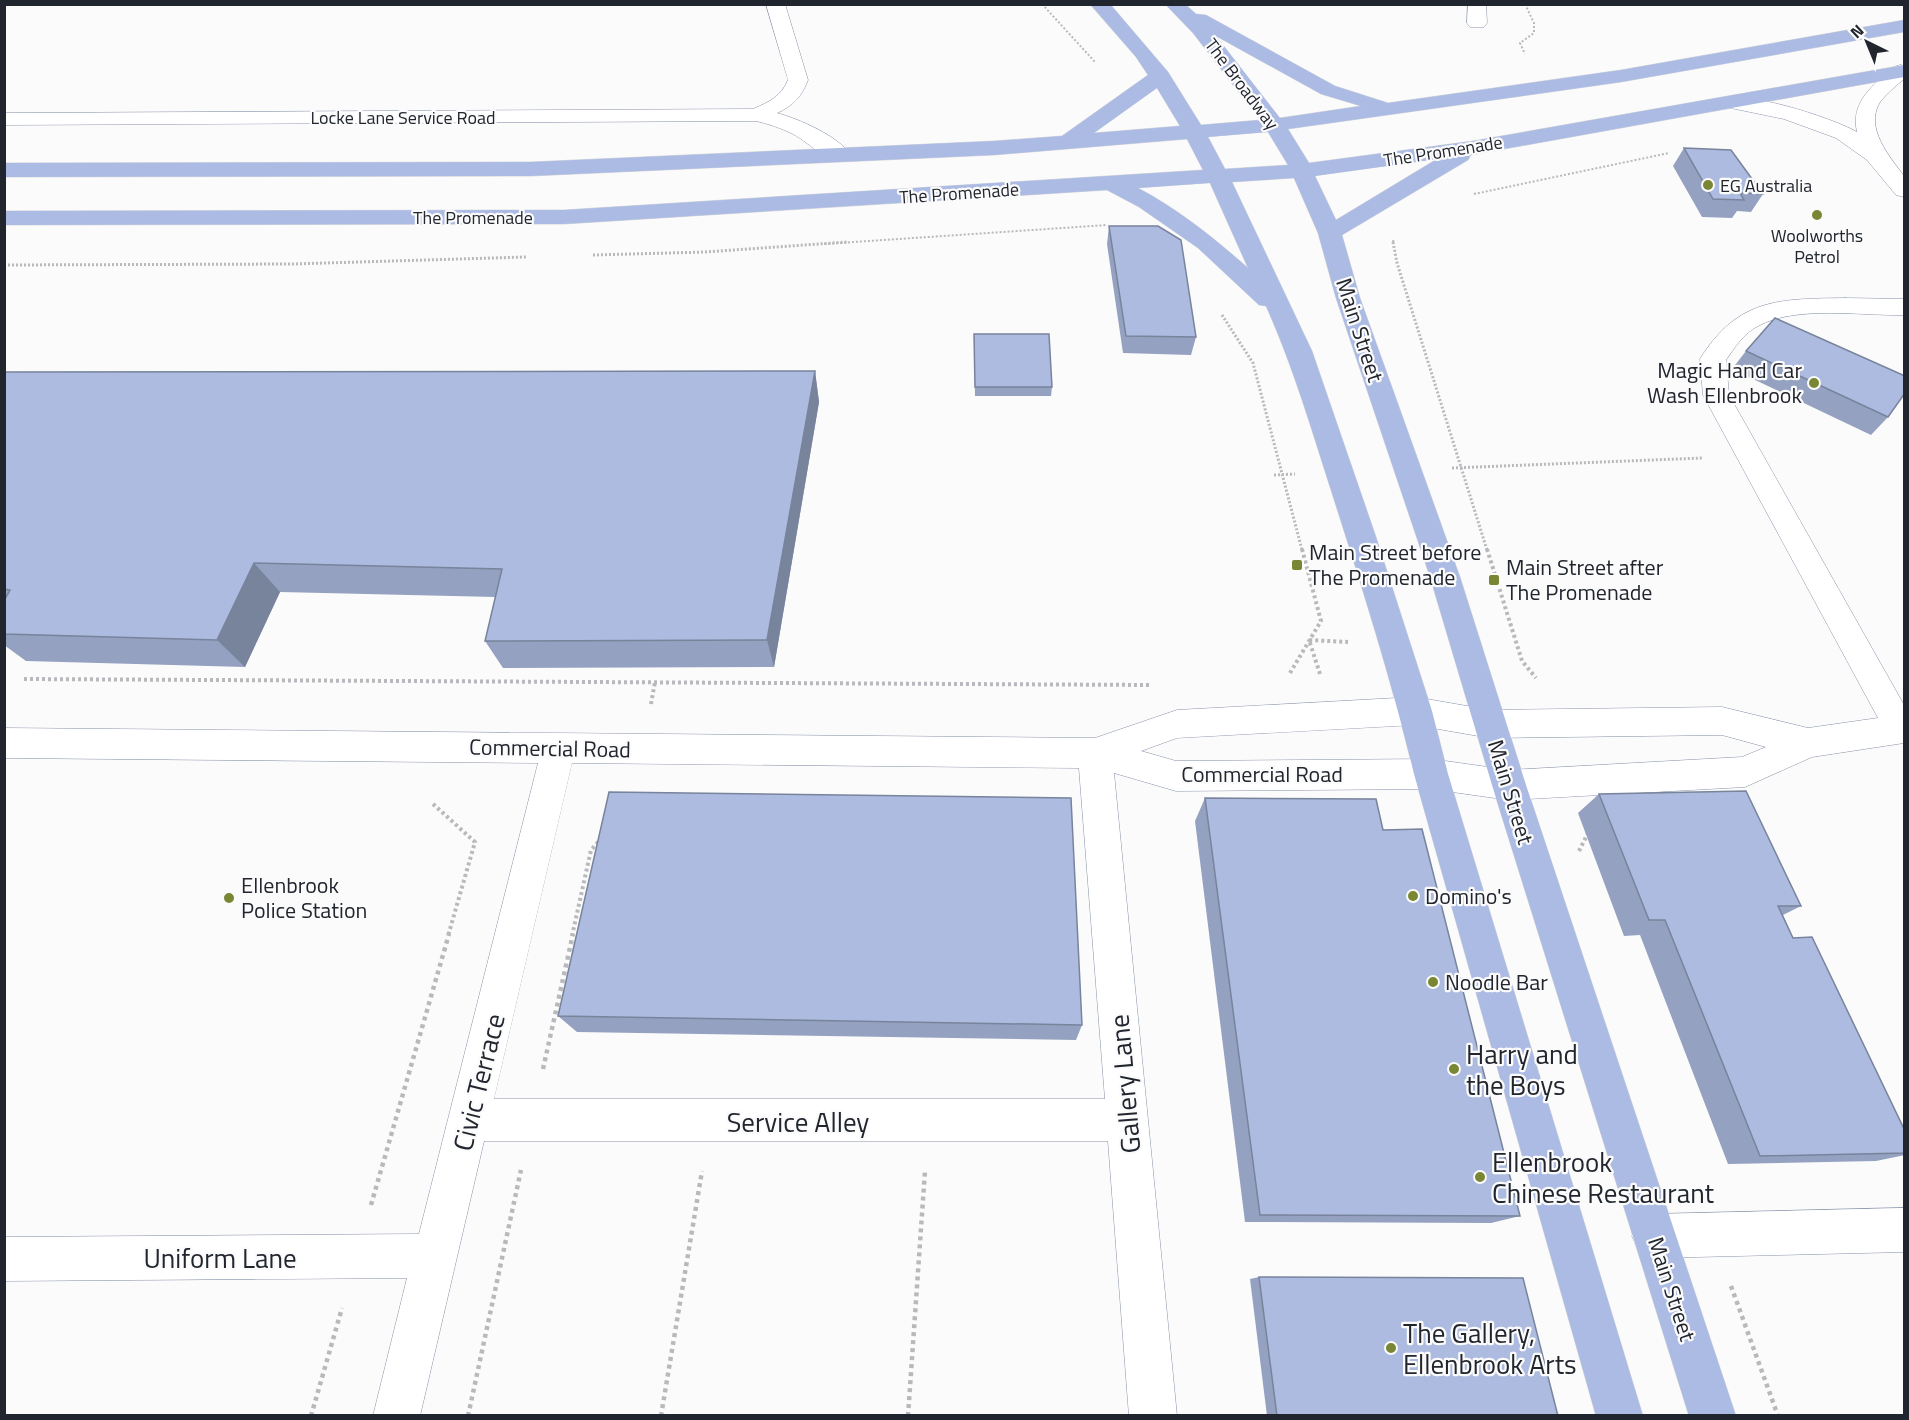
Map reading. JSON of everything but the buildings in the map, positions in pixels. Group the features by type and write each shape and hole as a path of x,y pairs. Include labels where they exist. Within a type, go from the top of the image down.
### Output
{"main road":[{"path":"1099,4 1161,76 1194,131 1218,177 1299,351 1414,711 1620,1416"},
{"path":"1176,7 1328,90 1355,100 1392,108"},
{"name":"The Broadway","path":"1176,7 1200,29 1275,125 1302,171"},
{"name":"The Promenade","path":"4,170 531,169 994,148 1275,125 1621,76 1905,26"},
{"name":"The Promenade","path":"4,218 564,217 1302,171 1473,148 1903,71"},
{"path":"1068,142 1161,76"},
{"path":"1330,232 1473,148"},
{"name":"Main Street","path":"1302,171 1330,232 1348,298 1445,577 1509,785 1713,1416"},
{"path":"1111,183 1147,202 1206,243 1279,310"}],"street":[{"path":"756,115 782,104 793,92 798,80 775,4"},
{"path":"1875,155 1865,123 1865,111 1870,98 1903,71"},
{"path":"1733,103 1797,115 1844,135 1875,155 1905,190"},
{"name":"Locke Lane Service Road","path":"4,119 756,115 780,119 800,127 840,155"},
{"path":"1808,743 1902,729 1716,395 1713,359 1733,333 1746,321 1762,313 1788,308 1905,307"},
{"name":"Commercial Road","path":"1095,753 1177,724 1414,711 1490,724 1722,721 1808,743"},
{"name":"Commercial Road","path":"4,743 1095,753 1176,776 1431,774 1509,785 1745,772 1808,743"},
{"name":"Civic Terrace","path":"396,1416 559,748"},
{"name":"Gallery Lane","path":"1095,753 1153,1416"},
{"name":"Service Alley","path":"468,1120 1127,1120"},
{"path":"1654,1236 1905,1230"},
{"name":"Uniform Lane","path":"4,1259 435,1256"}],"path":[{"path":"1042,4 1095,62"},
{"path":"1525,4 1534,23 1534,33 1520,43 1527,58 1555,85"},
{"path":"1470,195 1670,153"},
{"path":"587,256 705,252 1106,225 1116,227"},
{"path":"4,265 292,264 528,257"},
{"path":"1221,314 1253,363 1321,621 1288,676"},
{"path":"1407,470 1711,458 1741,441"},
{"path":"1274,475 1339,472"},
{"path":"24,679 1152,685"},
{"path":"642,749 655,682"},
{"path":"311,1416 475,842 434,804"},
{"path":"468,1416 591,850 604,836"},
{"path":"908,1416 928,1120"},
{"path":"661,1416 710,1121"}],"place":[{"name":"EG Australia","path":"1708,185"},
{"name":"Woolworths Petrol","path":"1817,215"},
{"name":"Magic Hand Car Wash Ellenbrook","path":"1814,383"},
{"name":"Main Street before The Promenade","path":"1297,565"},
{"name":"Main Street after The Promenade","path":"1494,580"},
{"name":"Domino's","path":"1413,896"},
{"name":"Ellenbrook Police Station","path":"229,898"},
{"name":"Noodle Bar","path":"1433,982"},
{"name":"Harry and the Boys","path":"1454,1069"},
{"name":"Ellenbrook Chinese Restaurant","path":"1480,1177"},
{"name":"The Gallery, Ellenbrook Arts","path":"1391,1348"}]}
